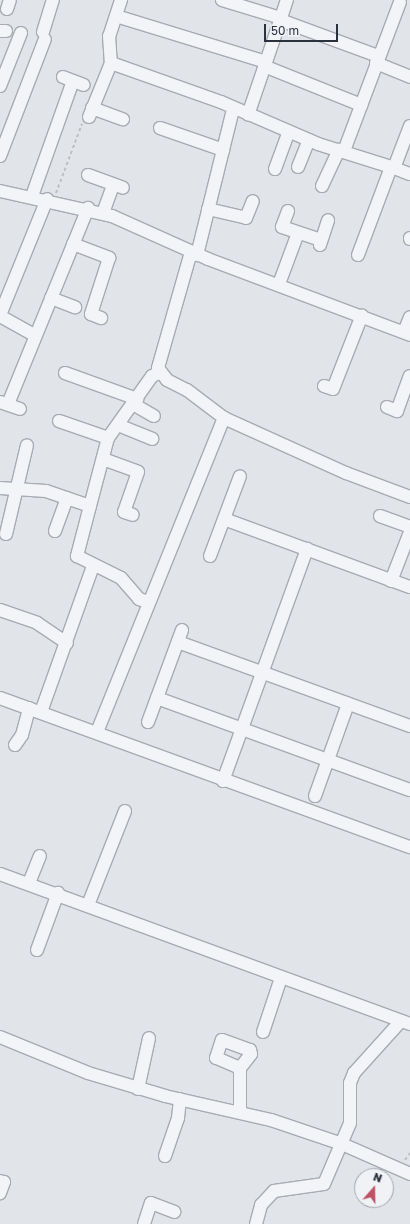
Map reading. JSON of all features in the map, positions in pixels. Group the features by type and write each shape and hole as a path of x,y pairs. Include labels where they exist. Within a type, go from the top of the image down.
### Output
{"street":[{"path":"0,156 44,36 44,15 53,0"},
{"path":"222,0 281,19 377,60 410,77"},
{"path":"248,115 287,0"},
{"path":"116,1 116,16 109,36 111,63 90,112 123,118"},
{"path":"322,186 341,150 361,105 377,60 401,3"},
{"path":"116,16 265,64 361,105"},
{"path":"0,86 21,34"},
{"path":"111,63 215,100 234,110 309,140 410,174"},
{"path":"32,196 73,81"},
{"path":"159,373 158,361 208,209 234,110"},
{"path":"358,255 410,126"},
{"path":"167,127 223,150"},
{"path":"275,169 289,131"},
{"path":"298,167 309,140"},
{"path":"88,175 118,187 103,213"},
{"path":"1,194 50,199 103,213 194,253 407,333 410,316"},
{"path":"34,334 0,317 50,199"},
{"path":"208,209 246,218 253,200"},
{"path":"20,409 4,403 51,298 88,208"},
{"path":"287,211 282,228 298,233 320,243 328,220"},
{"path":"279,284 298,233"},
{"path":"74,244 109,258 107,282 91,314 101,318"},
{"path":"51,298 75,307"},
{"path":"324,386 333,389 362,315"},
{"path":"65,373 135,402 154,416"},
{"path":"148,602 139,599 121,578 80,560 75,552 90,506 108,438 152,376 159,373"},
{"path":"159,373 224,418 346,473 410,497"},
{"path":"387,407 398,411 410,376"},
{"path":"96,732 224,418"},
{"path":"59,421 108,438"},
{"path":"118,425 152,439"},
{"path":"6,534 27,445"},
{"path":"103,459 138,472 124,512 133,515"},
{"path":"210,556 240,476"},
{"path":"0,488 46,491 90,506"},
{"path":"55,531 67,498"},
{"path":"380,516 410,527"},
{"path":"224,519 410,587"},
{"path":"391,581 410,532"},
{"path":"223,781 307,549"},
{"path":"40,712 67,643 93,566"},
{"path":"0,610 37,623 67,643"},
{"path":"148,722 182,630"},
{"path":"178,642 410,726"},
{"path":"0,698 96,732 223,781 410,847"},
{"path":"157,698 410,790"},
{"path":"315,796 348,704"},
{"path":"15,745 16,738 22,735 29,708"},
{"path":"88,905 125,811"},
{"path":"28,883 40,856"},
{"path":"0,874 88,905 281,978 408,1022 354,1073 350,1083 350,1123 324,1184 274,1191 261,1205 256,1224"},
{"path":"37,950 58,894"},
{"path":"263,1032 281,978"},
{"path":"0,1037 46,1058 138,1088 240,1112 342,1144 410,1174"},
{"path":"138,1088 149,1038"},
{"path":"240,1068 240,1112"},
{"path":"164,1148 178,1118 180,1099"},
{"path":"0,1181 4,1182 0,1193"},
{"path":"144,1224 152,1203 174,1212"}],"path":[{"path":"50,199 83,122 90,112"}]}
